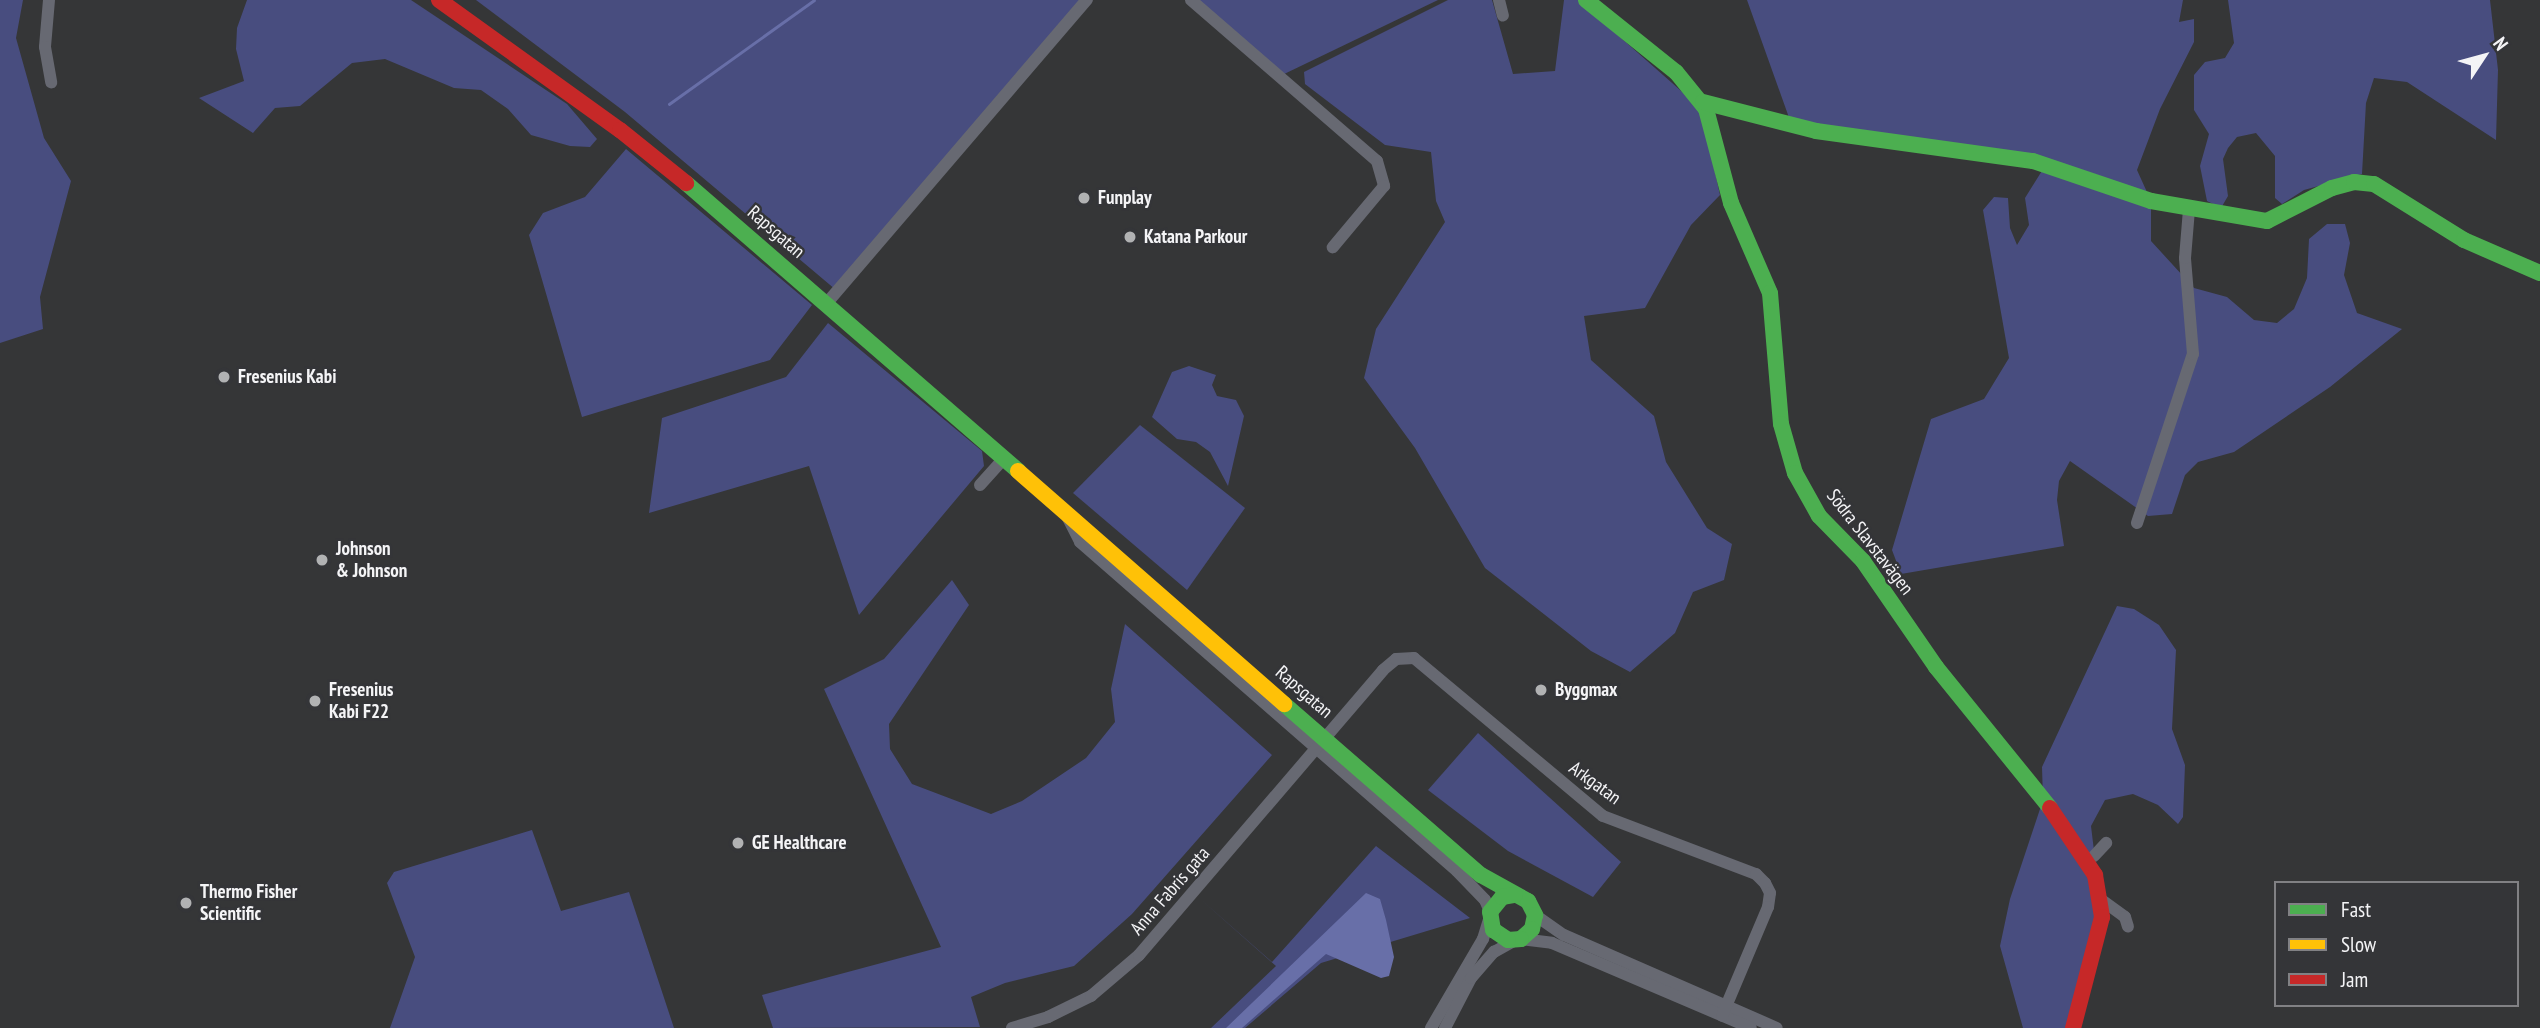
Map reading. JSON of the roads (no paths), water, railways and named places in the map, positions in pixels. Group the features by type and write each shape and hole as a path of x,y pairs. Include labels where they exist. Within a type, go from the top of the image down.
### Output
{"street":[{"path":"49,0 45,47 51,82"},
{"name":"Rapsgatan","path":"439,0 623,132 1004,458 1457,870 1485,900 1489,916"},
{"path":"826,304 1087,0"},
{"path":"1191,0 1377,161 1384,186 1333,247"},
{"path":"1499,0 1503,16"},
{"name":"Södra Slavstavägen","path":"1586,0 1676,72 1703,103 1731,203 1770,293 1782,424 1795,473 1819,516 1863,561 1936,667 2059,821 2095,875 2102,917 2073,1028"},
{"path":"1703,103 1816,131 2033,161 2151,201 2267,221 2333,188 2367,183 2390,190 2464,240 2540,272"},
{"path":"2137,523 2193,354 2185,258 2189,209"},
{"path":"980,485 1004,458"},
{"name":"Arkgatan","path":"1320,743 1382,670 1396,659 1414,658 1603,816 1756,874 1770,894 1768,907 1724,1011"},
{"name":"Rapsgatan","path":"1320,743 1481,875 1515,895"},
{"name":"Anna Fabris gata","path":"1012,1028 1048,1017 1091,996 1139,955 1320,743"},
{"path":"2094,856 2106,843"},
{"path":"1432,1028 1479,946 1489,916 1502,897 1515,895 1528,901 1535,915 1564,935 1724,1011 1751,1028"},
{"path":"2099,898 2128,917"},
{"path":"1445,1028 1472,978 1494,952 1532,929 1535,915"},
{"path":"1489,916 1497,935 1552,943 1724,1011 1777,1028"}],"waterway":[{"path":"669,104 814,0"}],"place":[{"name":"Funplay","path":"1084,198"},
{"name":"Katana Parkour","path":"1130,237"},
{"name":"Fresenius Kabi","path":"224,377"},
{"name":"Johnson & Johnson","path":"322,560"},
{"name":"Byggmax","path":"1541,690"},
{"name":"Fresenius Kabi F22","path":"315,701"},
{"name":"GE Healthcare","path":"738,843"},
{"name":"Thermo Fisher Scientific","path":"186,903"}]}
